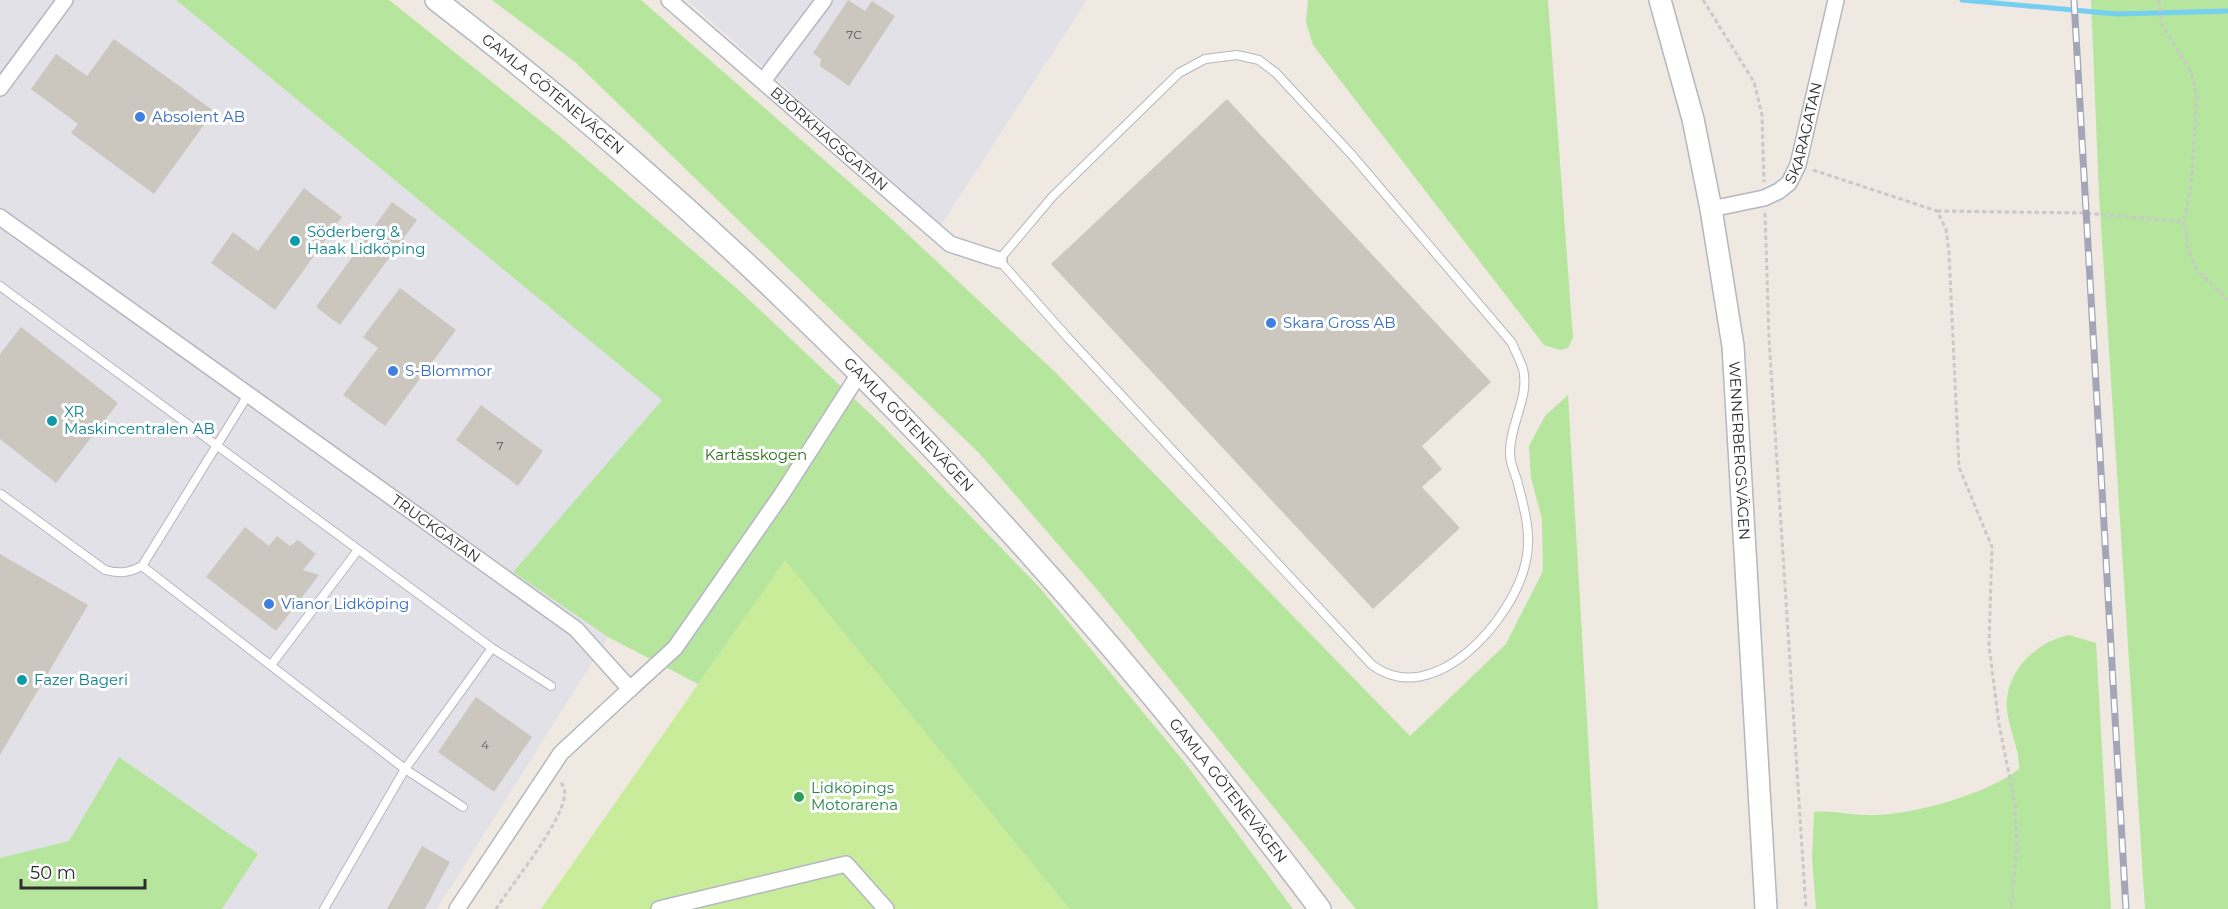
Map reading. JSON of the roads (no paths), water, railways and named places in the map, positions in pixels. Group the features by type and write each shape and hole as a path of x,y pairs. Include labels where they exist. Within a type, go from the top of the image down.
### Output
{"street":[{"path":"0,88 65,0"},
{"name":"GAMLA GÖTENEVÄGEN","path":"436,0 518,62 614,142 720,238 859,374 1038,560 1234,797 1320,909"},
{"name":"BJÖRKHAGSGATAN","path":"669,0 950,244 999,260"},
{"path":"763,81 824,0"},
{"name":"WENNERBERGSVÄGEN","path":"1660,0 1693,119 1728,311 1738,411 1766,909"},
{"name":"SKARAGATAN","path":"1711,209 1764,198 1789,183 1798,165 1836,0"},
{"name":"TRUCKGATAN","path":"0,217 576,629 630,689"},
{"path":"457,909 561,753 675,648 782,494 859,374"},
{"path":"659,909 846,864 886,909"}],"lane":[{"path":"1237,55 1259,60 1276,73 1352,155 1512,343 1523,370 1522,404 1512,431 1510,455 1526,512 1529,535 1526,562 1504,610 1485,636 1468,654 1444,667 1422,675 1400,678 1385,675 1372,664 1069,339 999,260 1053,196 1179,73 1205,59 1237,55"},
{"path":"0,286 215,447 492,648 551,686"},
{"path":"1,494 105,570 118,573 129,572 142,566 248,394"},
{"path":"271,665 358,550"},
{"path":"142,566 405,769 463,807"},
{"path":"324,909 405,769 492,648"}],"waterway":[{"path":"1962,0 2117,14 2228,11"}],"railway":[{"path":"2074,0 2126,909"}],"place":[{"name":"Absolent AB","path":"140,117"},
{"name":"Söderberg & Haak Lidköping","path":"295,241"},
{"name":"Skara Gross AB","path":"1271,323"},
{"name":"S-Blommor","path":"393,371"},
{"name":"XR Maskincentralen AB","path":"52,421"},
{"name":"Vianor Lidköping","path":"269,604"},
{"name":"Fazer Bageri","path":"22,680"},
{"name":"Lidköpings Motorarena","path":"799,797"}],"park label":[{"name":"Kartåsskogen","path":"756,455"}]}
